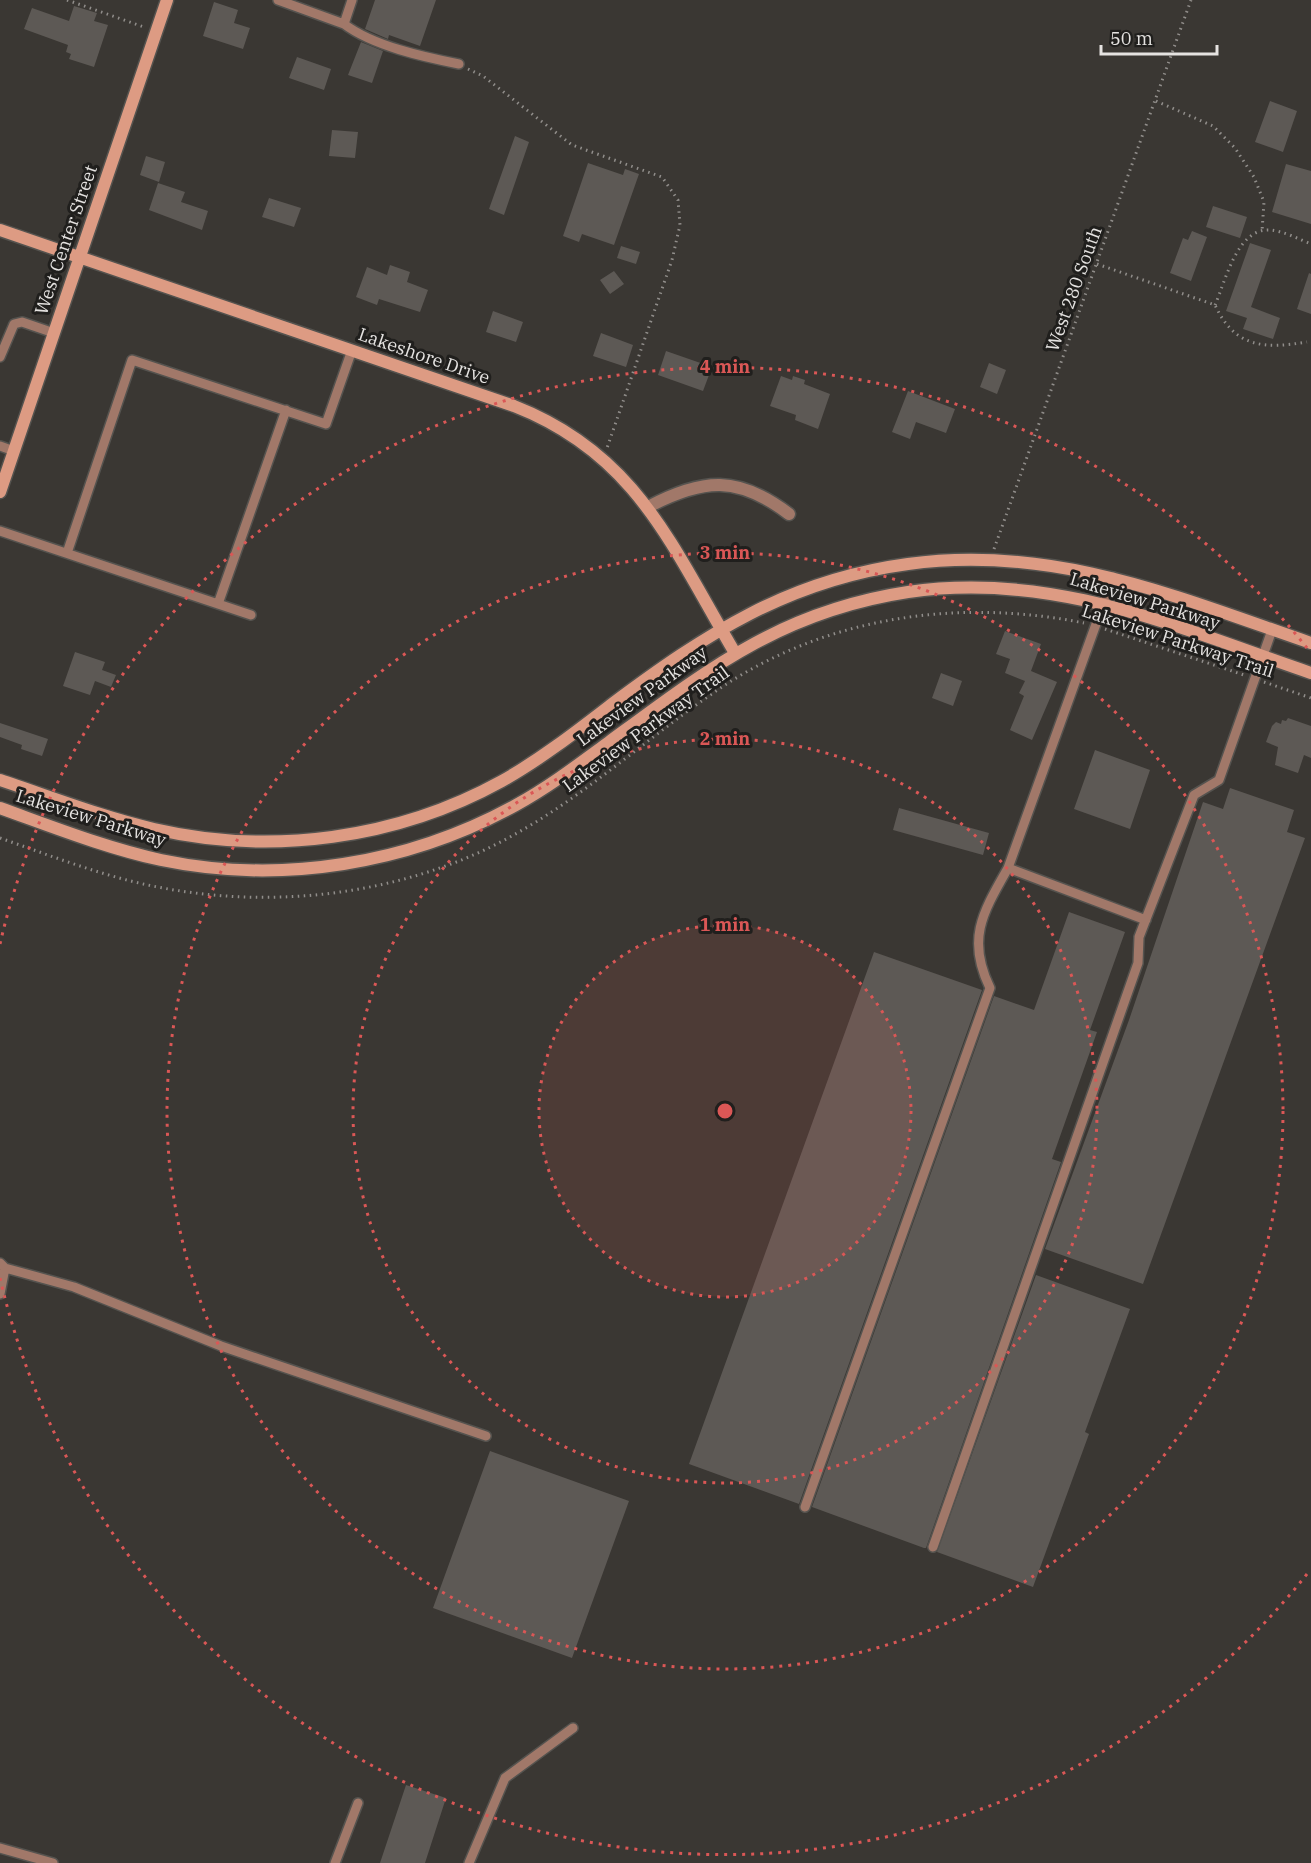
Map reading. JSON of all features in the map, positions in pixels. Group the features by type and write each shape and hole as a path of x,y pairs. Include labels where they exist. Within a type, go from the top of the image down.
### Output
{"main road":[{"name":"West Center Street","path":"0,492 167,0"},
{"name":"Lakeshore Drive","path":"0,230 532,413 564,430 603,458 648,507 735,652"},
{"name":"Lakeview Parkway","path":"0,780 125,822 193,837 228,841 290,842 372,830 444,808 503,780 549,751 684,651 721,628 796,592 850,575 924,562 990,559 1047,564 1113,577 1311,643"},
{"name":"Lakeview Parkway","path":"0,808 134,854 199,866 246,870 303,869 387,856 442,839 518,804 563,776 701,673 735,652 775,632 826,612 908,592 963,588 1020,589 1103,603 1311,674"}],"street":[{"path":"648,507 686,490 713,483 756,494 789,514"}],"lane":[{"path":"278,0 344,24 354,32 425,57 459,64"},
{"path":"344,24 352,0"},
{"path":"0,357 14,324 22,322 54,333"},
{"path":"68,554 132,360 326,424 352,350"},
{"path":"218,604 285,410"},
{"path":"0,446 14,451"},
{"path":"0,531 251,615"},
{"path":"805,1507 990,988 980,968 976,940 990,900 1008,868 1113,577"},
{"path":"933,1547 1138,963 1139,938 1194,795 1219,780 1272,630"},
{"path":"1008,868 1146,920"},
{"path":"0,1294 3,1265 74,1287 221,1346 486,1436"},
{"path":"469,1863 505,1779 573,1728"},
{"path":"335,1863 358,1803"},
{"path":"0,1848 53,1863"}],"path":[{"path":"67,0 157,31"},
{"name":"West 280 South","path":"990,559 1098,264 1191,0"},
{"path":"459,64 483,76 572,145 662,177 678,200 680,225 672,260 603,458"},
{"path":"1156,101 1212,126 1235,148 1254,177 1264,202 1262,231"},
{"path":"1215,305 1244,240 1262,231 1272,230 1311,244"},
{"path":"1098,264 1215,305 1223,323 1239,336 1261,346 1307,342"},
{"name":"Lakeview Parkway Trail","path":"0,838 140,883 198,893 278,898 357,889 450,864 536,824 588,789 719,689 768,660 822,638 895,619 959,612 1023,613 1095,626 1311,698"}],"building":[{"path":"375,0 436,0 420,46 389,35 388,39 365,29"},
{"path":"214,2 238,10 234,23 250,28 243,49 203,36"},
{"path":"74,6 97,13 94,21 108,25 94,67 69,59 71,54 66,52 68,45 24,29 32,8 69,21"},
{"path":"361,42 383,51 372,83 348,75"},
{"path":"297,57 331,69 324,90 289,78"},
{"path":"1270,101 1297,111 1283,152 1255,142"},
{"path":"332,130 358,132 355,158 329,156"},
{"path":"515,136 529,142 504,215 489,209"},
{"path":"146,156 165,162 159,182 140,175"},
{"path":"588,163 623,175 625,169 639,174 614,245 582,234 579,242 563,236"},
{"path":"1286,164 1311,171 1311,224 1272,212"},
{"path":"158,183 185,192 181,202 208,211 202,230 149,210"},
{"path":"269,198 301,208 294,227 262,217"},
{"path":"1213,206 1247,217 1240,238 1206,227"},
{"path":"1192,231 1207,237 1191,281 1170,273 1183,238 1188,240"},
{"path":"1250,243 1271,250 1251,307 1280,318 1273,339 1243,329 1247,318 1226,311"},
{"path":"621,246 640,252 636,264 617,258"},
{"path":"390,265 410,272 407,282 428,290 420,312 379,299 377,305 356,297 367,267 387,275"},
{"path":"614,271 624,284 610,294 600,280"},
{"path":"1309,273 1311,274 1311,314 1297,309"},
{"path":"493,311 523,322 516,342 486,332"},
{"path":"601,333 633,345 626,367 593,356"},
{"path":"666,351 712,367 703,391 658,375"},
{"path":"989,363 1006,370 997,394 980,387"},
{"path":"781,376 792,380 793,376 805,380 804,384 830,394 818,429 795,420 796,415 770,406"},
{"path":"908,391 955,409 946,433 916,422 910,439 892,432"},
{"path":"1005,631 1041,644 1031,671 1057,682 1032,740 1010,730 1024,696 1019,693 1025,681 1005,673 1010,659 996,654"},
{"path":"75,652 105,662 102,670 116,675 111,687 95,681 90,695 63,686"},
{"path":"941,673 962,681 953,706 932,698"},
{"path":"1288,718 1311,726 1311,758 1304,755 1298,773 1275,765 1278,747 1266,742 1272,726 1276,722 1281,724 1282,720 1286,721"},
{"path":"0,723 48,739 42,756 21,749 22,745 0,737"},
{"path":"1095,750 1150,770 1130,829 1074,809"},
{"path":"1230,788 1294,810 1287,832 1305,838 1143,1284 1045,1249 1129,1020 1203,802 1223,809"},
{"path":"899,808 989,833 983,855 893,830"},
{"path":"1069,912 1125,932 1090,1030 1097,1032 1052,1159 1061,1162 926,1548 924,1548 812,1507 994,996 1034,1010"},
{"path":"874,952 982,990 799,1504 689,1464"},
{"path":"1036,1275 1130,1309 1085,1432 1089,1434 1033,1587 937,1552"},
{"path":"490,1451 629,1501 572,1658 433,1608"},
{"path":"406,1785 446,1798 425,1863 380,1863"}]}
